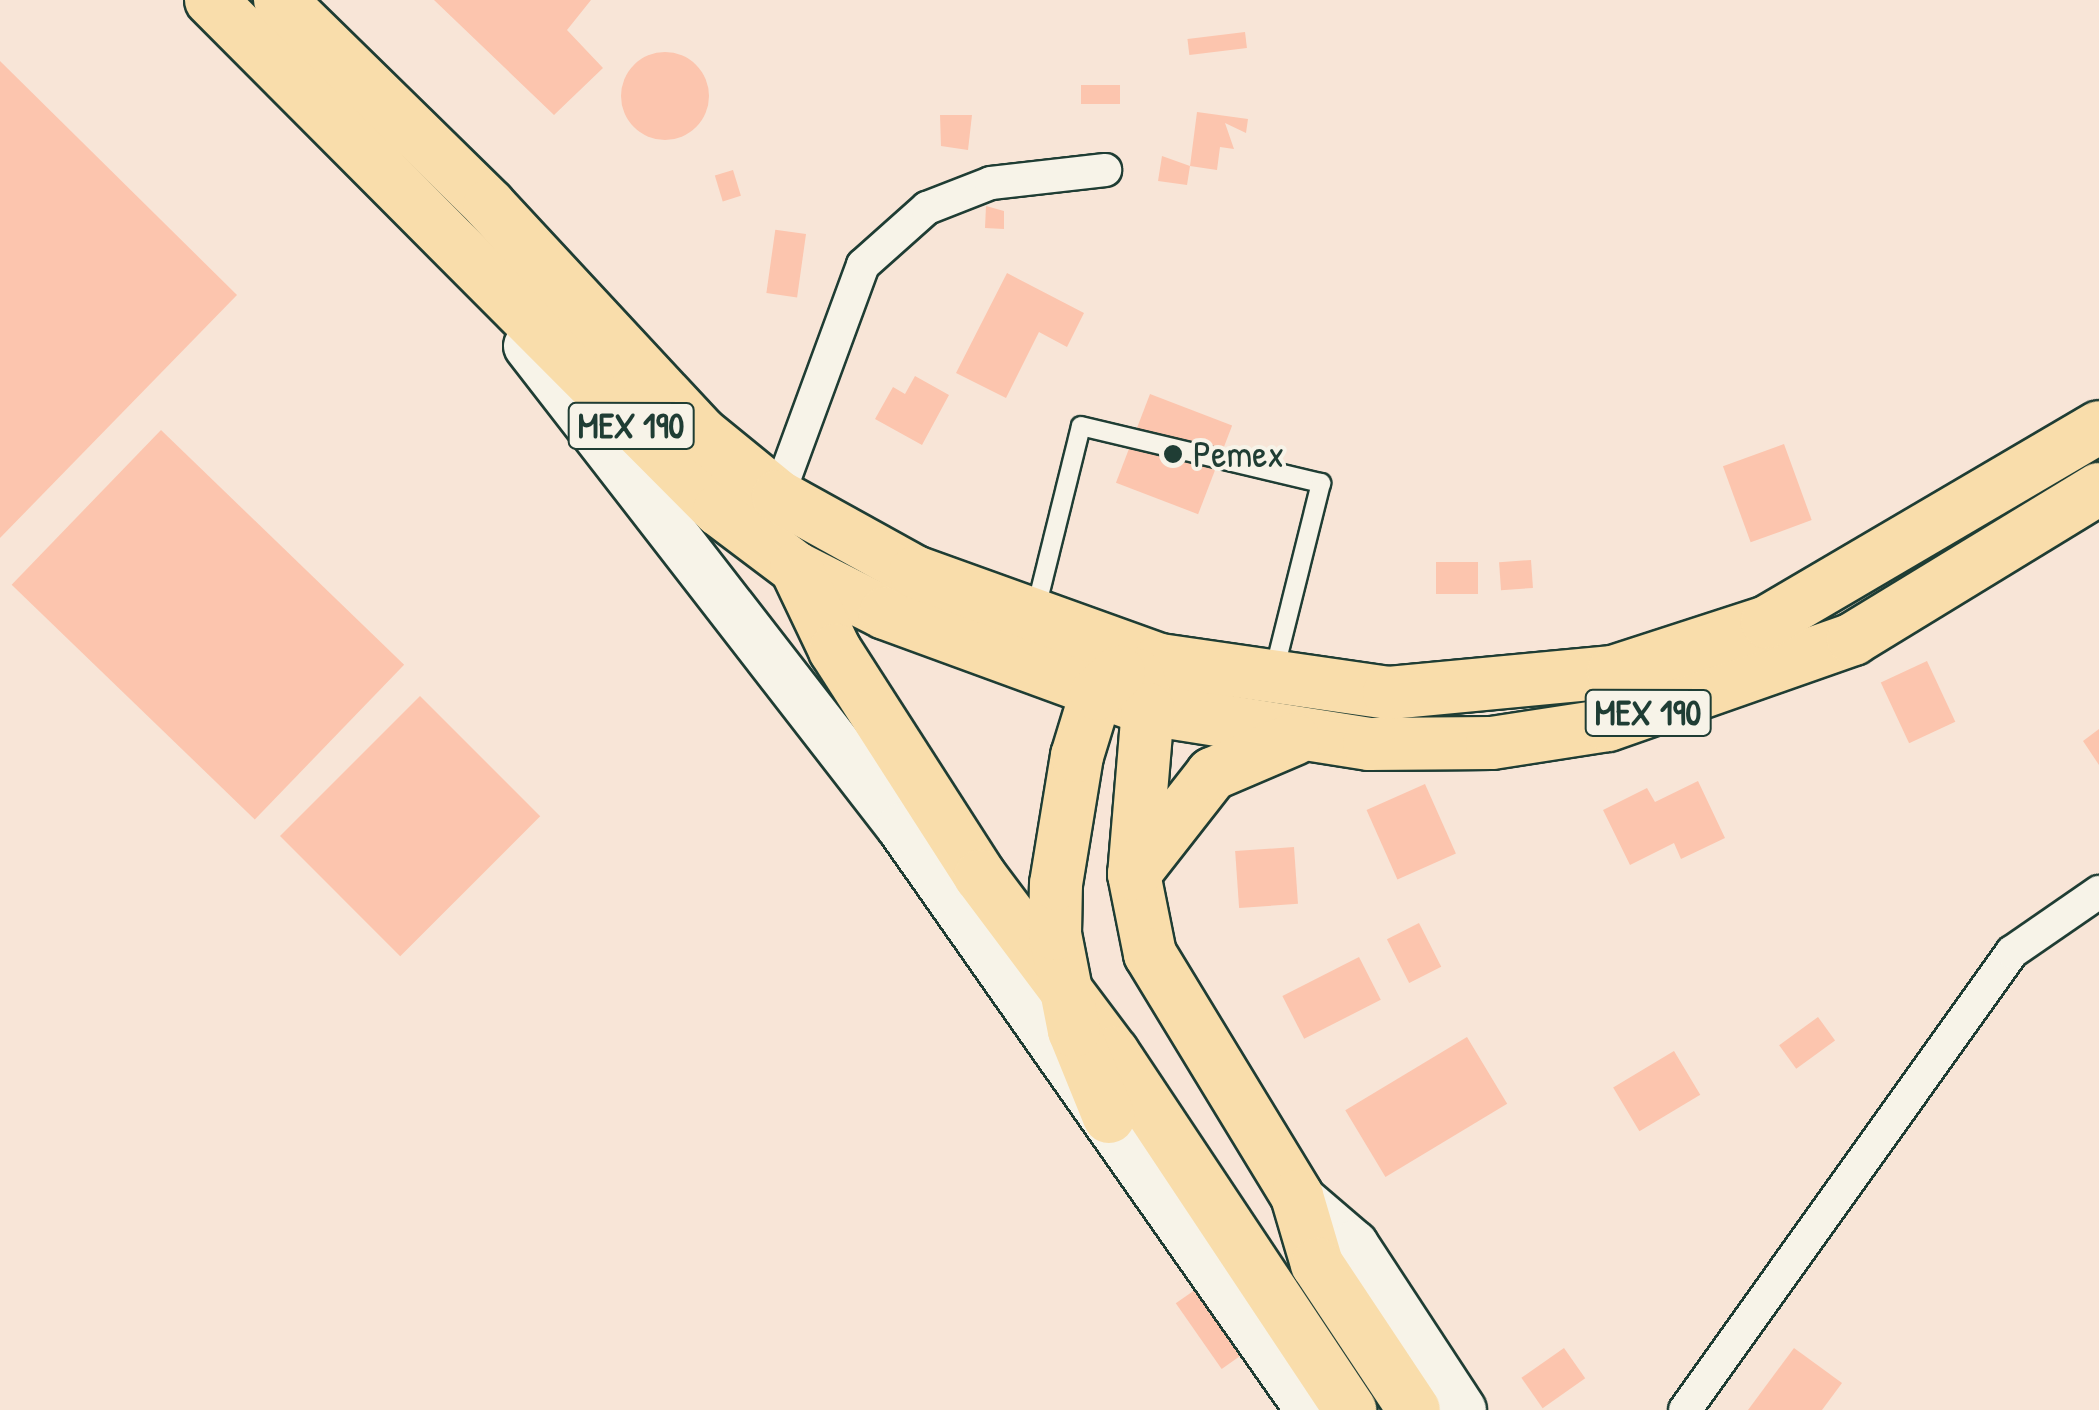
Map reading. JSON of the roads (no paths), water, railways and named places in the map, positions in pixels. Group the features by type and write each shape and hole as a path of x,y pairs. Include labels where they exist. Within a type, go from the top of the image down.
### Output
{"main road":[{"name":"MEX 190","path":"211,0 653,448 796,568 966,648 1127,674 1460,691 1613,672 1692,649 1838,585 2099,428"},
{"name":"MEX 190","path":"296,8 700,433 778,496 915,572 1033,620 1127,674 1318,739 1492,743 1685,703 1853,639 2099,489"},
{"path":"796,568 834,650 980,876 1064,986 1350,1410"},
{"path":"1108,1117 1064,986 1056,884 1127,674"},
{"path":"1127,674 1134,874 1150,954 1174,1005 1298,1196 1317,1264 1414,1410"},
{"path":"1134,874 1212,774 1271,743 1318,739"}],"street":[{"path":"296,8 302,88"},
{"path":"778,496 864,264 927,208 991,183 1104,170"},
{"path":"430,222 738,608 1108,1117 1310,1410"},
{"path":"1685,1410 2012,952 2099,892"},
{"path":"1298,1196 1354,1246 1462,1410"}],"lane":[{"path":"1033,620 1081,426 1321,483 1272,681"}],"place":[{"name":"Pemex","path":"1173,454"}]}
